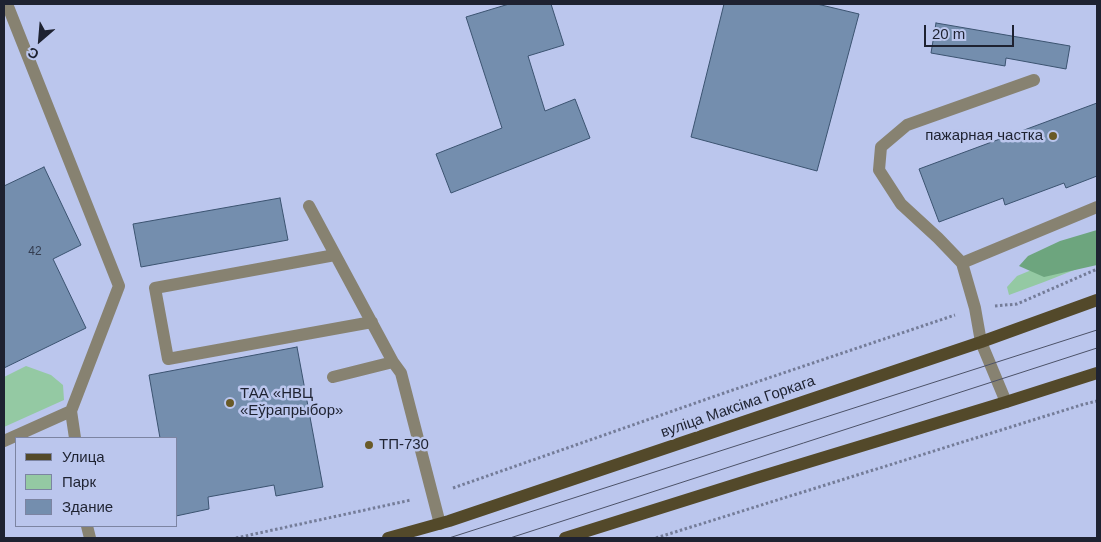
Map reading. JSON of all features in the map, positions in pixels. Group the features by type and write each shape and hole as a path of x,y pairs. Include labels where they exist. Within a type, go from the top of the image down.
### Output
{"main road":[{"name":"вуліца Максіма Горкага","path":"388,538 440,524 980,342 1097,300"},
{"path":"565,538 1097,373"}],"street":[{"path":"6,4 119,286 71,411 75,437"},
{"path":"1006,402 980,342 975,308 962,263 901,204 879,170 881,147 907,125 1034,80"},
{"path":"309,206 393,362 401,373 440,524"},
{"path":"962,263 1097,207"},
{"path":"335,255 155,288 168,358 372,322"},
{"path":"333,377 393,362"},
{"path":"4,441 71,411"}],"path":[{"path":"236,538 433,496 504,469 975,308 1017,304 1097,269"},
{"path":"656,538 1097,402"}],"green space":[{"path":"1097,230 1097,265 1044,277 1019,266 1028,256 1060,241"},
{"path":"1097,243 1097,261 1009,295 1007,287 1017,276"},
{"path":"26,366 51,375 63,385 64,400 4,427 4,377"}],"building":[{"path":"509,4 551,4 564,45 528,56 545,111 575,99 590,138 451,193 436,154 502,128 466,17"},
{"path":"724,4 817,4 859,14 817,171 691,137"},
{"path":"936,23 1070,46 1066,69 1006,58 1005,66 931,53"},
{"name":"пажарная частка","path":"1097,103 1097,176 1066,188 1064,183 1005,205 1003,198 939,222 919,169"},
{"path":"44,167 81,245 53,259 86,328 4,368 4,186"},
{"path":"280,198 288,240 141,267 133,224"},
{"name":"ТАА «НВЦ «Еўрапрыбор»","path":"297,347 323,487 276,496 274,485 208,497 209,509 178,516 178,437 160,437 149,375"}],"tram line":[{"path":"449,538 1097,330"},
{"path":"510,538 1097,348"}],"place":[{"name":"пажарная частка","path":"1053,136"},
{"name":"ТАА «НВЦ «Еўрапрыбор»","path":"230,403"},
{"name":"ТП-730","path":"369,445"}]}
